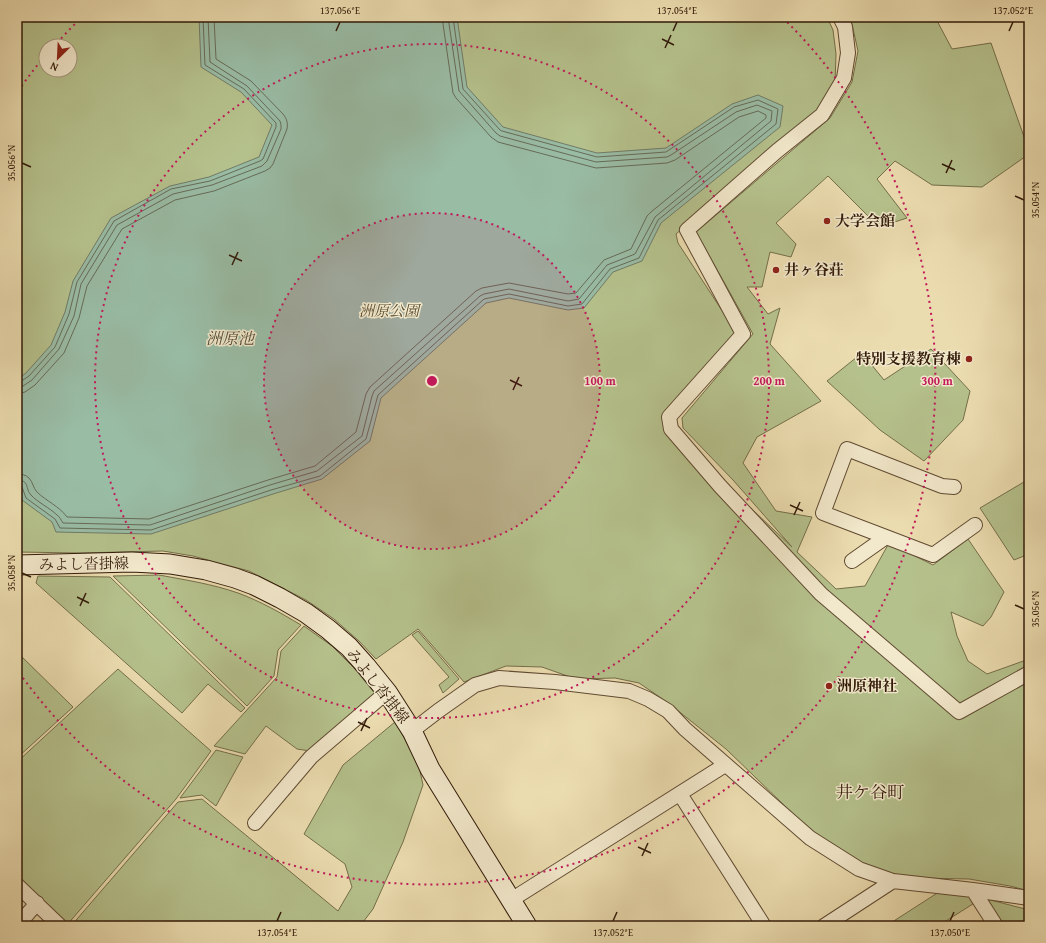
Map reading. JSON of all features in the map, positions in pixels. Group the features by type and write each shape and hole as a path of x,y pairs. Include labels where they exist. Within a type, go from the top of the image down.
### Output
{"main road":[{"name":"みよし沓掛線","path":"17,564 132,562 170,564 206,570 254,585 306,613 349,647 386,692 412,731 430,769 527,926"}],"street":[{"path":"840,17 844,27 848,53 844,78 822,115 776,151 687,230 743,334 669,417 671,429 720,486 821,594 959,712 1029,673"},
{"path":"954,487 942,486 847,449 823,514 933,555 976,525"},
{"path":"852,561 886,537"},
{"path":"412,731 475,685 499,678 555,682 629,691 648,699 668,711 685,729 725,765 810,838 859,868 893,881 1029,898"},
{"path":"255,823 311,757 386,692"},
{"path":"511,900 725,765"},
{"path":"680,794 764,926"},
{"path":"824,926 893,881"},
{"path":"17,885 60,926"},
{"path":"973,890 996,926"},
{"path":"17,926 37,903"}],"green space":[{"name":"洲原公園","path":"17,17 827,17 833,30 836,54 835,83 816,113 676,234 678,243 736,332 664,426 792,547 733,480 683,428 682,418 753,334 696,232 830,118 852,82 858,51 849,17 935,17 952,49 991,43 1029,154 982,187 932,185 895,161 877,179 907,218 879,227 828,176 776,223 796,244 791,257 770,252 762,287 747,287 768,314 780,308 770,344 821,401 757,437 743,463 776,511 812,517 797,552 836,589 865,586 889,543 933,565 968,539 1004,592 991,617 983,626 951,612 957,636 968,661 987,674 1029,659 1029,891 969,879 918,878 886,873 860,862 814,834 726,749 667,702 639,683 615,678 576,679 542,667 506,666 464,682 418,629 376,659 359,641 334,619 306,600 249,571 193,556 163,551 79,553 17,552"},
{"path":"931,349 970,391 963,420 924,461 880,430 827,381 862,353 884,380"},
{"path":"1029,479 1029,554 1014,560 980,508"},
{"path":"159,575 209,585 238,593 301,625 278,650 274,676 247,706 113,576"},
{"path":"38,576 110,577 245,708 241,712 208,684 182,713 36,583"},
{"path":"304,626 332,646 354,668 377,696 310,751 297,749 266,726 245,754 214,746 277,677 281,651"},
{"path":"418,631 459,679 443,693 439,685 449,677 412,635"},
{"path":"17,652 73,707 17,758"},
{"path":"118,669 211,751 176,799 66,926 17,878 17,762"},
{"path":"395,722 418,762 423,785 403,842 373,909 360,926 71,926 178,802 202,799 338,911 352,887 345,864 304,834 343,765"},
{"path":"216,750 243,757 216,806 202,795 180,798"},
{"path":"942,890 971,893 976,902 938,926 886,926"},
{"path":"979,897 1029,910 1029,926 998,926"}],"water":[{"name":"洲原池","path":"199,17 457,17 467,87 503,127 597,153 666,148 732,104 758,95 783,106 780,127 661,223 642,261 613,272 584,308 568,310 509,298 486,303 381,398 370,441 322,479 151,534 56,532 52,522 22,500 17,483 17,380 26,373 51,345 65,312 73,281 111,218 170,186 209,177 259,157 272,125 241,92 201,67"}],"place":[{"name":"大学会館","path":"827,221"},
{"name":"井ヶ谷荘","path":"776,270"},
{"name":"特別支援教育棟","path":"969,359"},
{"name":"洲原神社","path":"829,686"}],"district":[{"name":"井ケ谷町","path":"870,792"}]}
